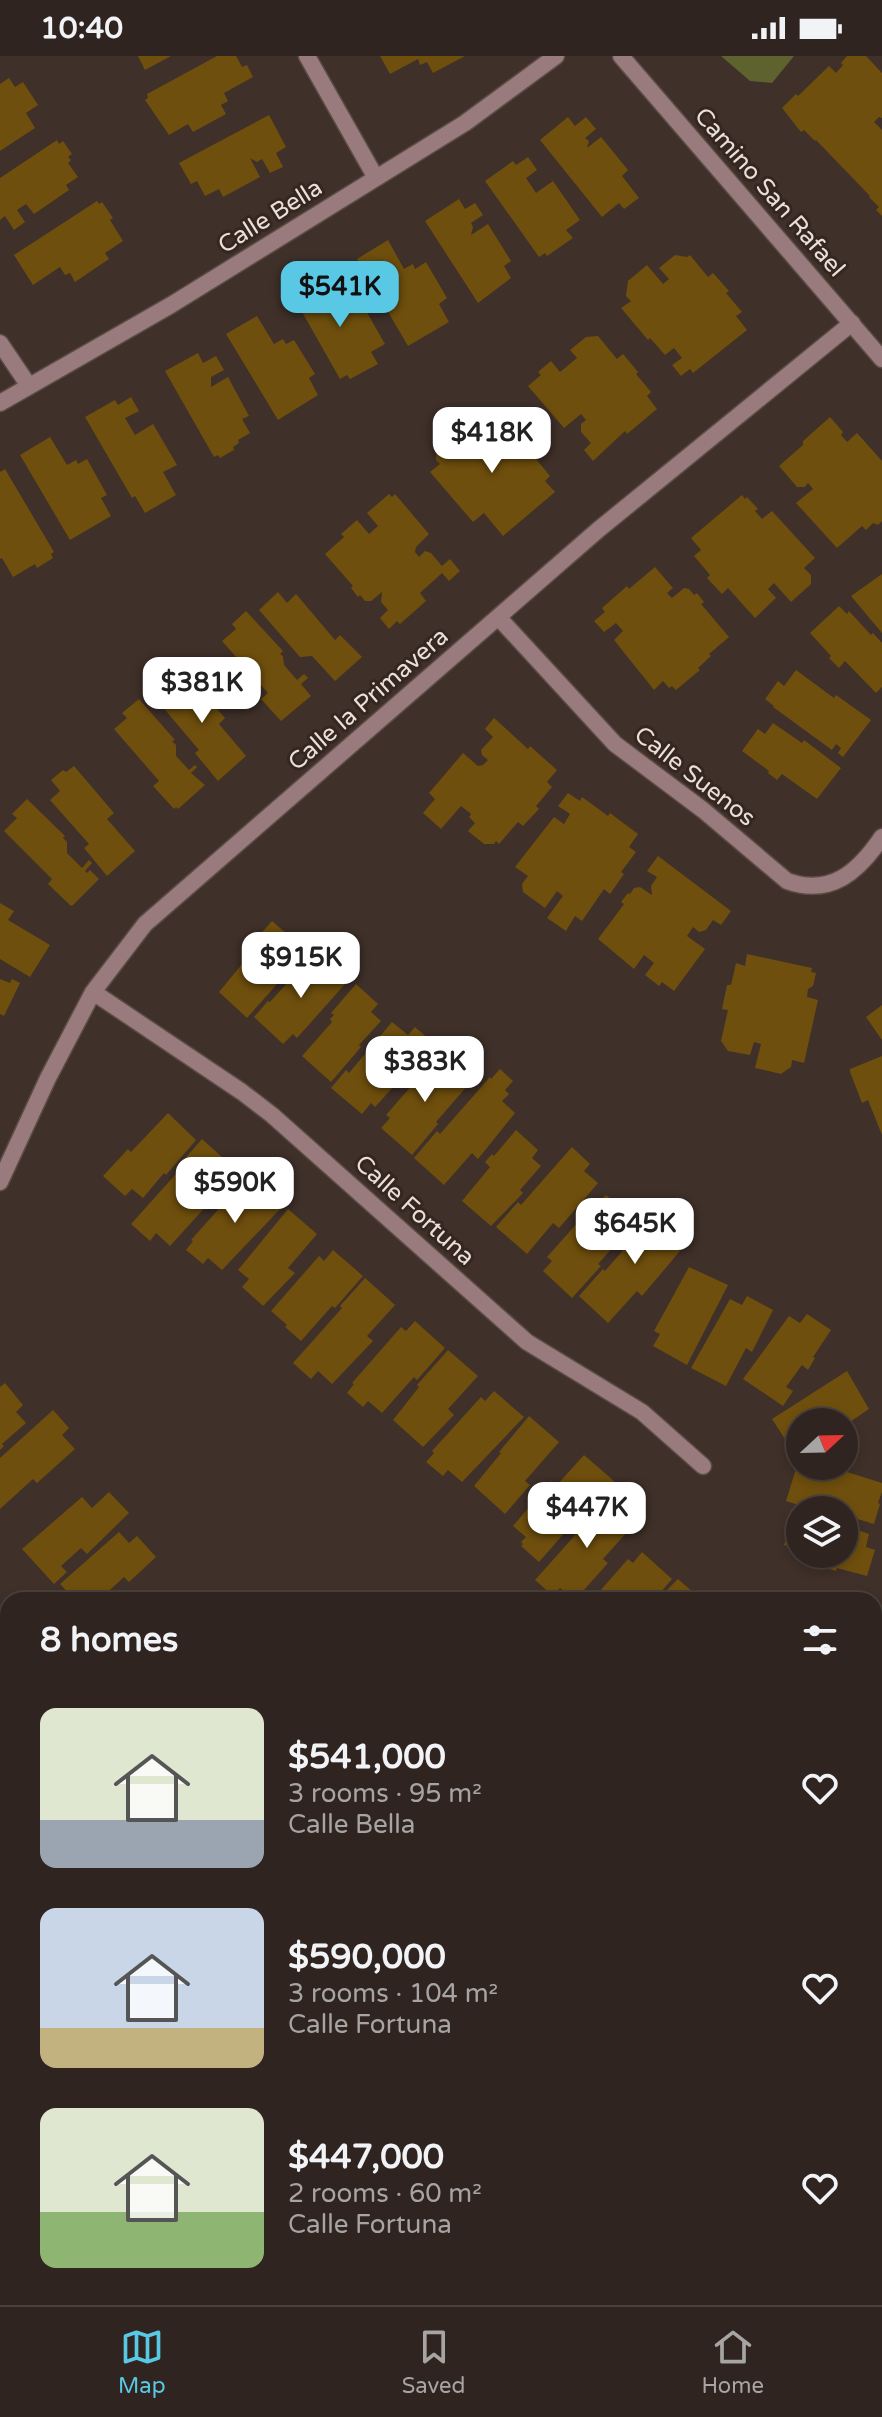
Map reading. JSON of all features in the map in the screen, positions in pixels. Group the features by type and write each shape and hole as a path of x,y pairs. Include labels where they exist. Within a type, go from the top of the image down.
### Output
{"street":[{"path":"307,56 376,178"},
{"name":"Calle Bella","path":"0,403 171,305 465,123 556,56"},
{"name":"Camino San Rafael","path":"621,56 882,359"},
{"name":"Calle la Primavera","path":"0,1182 48,1078 93,992 145,924 598,530 852,323"},
{"path":"0,343 29,386"},
{"name":"Calle Suenos","path":"499,618 615,744 703,810 787,881 797,885 815,885 846,878 882,837"},
{"name":"Calle Fortuna","path":"93,992 272,1115 527,1342 642,1412 703,1466"}],"green space":[{"path":"721,56 794,56 772,83 750,81"}],"building":[{"path":"138,56 171,56 145,70"},
{"path":"217,56 236,56 242,67 247,65 253,77 224,93 228,101 221,105 226,114 193,132 188,124 169,135 145,100 147,94"},
{"path":"380,56 465,56 433,73 427,62 420,65 418,59 390,74"},
{"path":"847,56 866,56 882,73 882,118 874,122 882,130 882,216 870,196 816,140 804,130 801,132 782,108 829,66 836,73"},
{"path":"9,78 15,87 23,82 38,105 26,113 35,128 0,151 0,84"},
{"path":"269,115 286,147 276,153 283,167 270,173 262,159 257,162 250,158 260,177 223,197 219,189 205,196 197,181 191,184 179,163"},
{"path":"568,117 575,126 586,117 596,129 585,138 589,141 587,148 601,137 628,170 622,176 639,198 624,209 619,203 602,217 540,140"},
{"path":"57,140 59,144 63,141 72,154 68,157 71,160 68,163 78,177 66,185 69,190 34,214 26,204 17,210 25,222 14,230 5,216 0,220 0,178"},
{"path":"528,157 537,170 526,178 536,193 553,181 580,220 566,230 573,238 547,256 545,253 539,257 485,181 513,161 516,165"},
{"path":"459,199 465,209 475,203 483,215 471,223 471,235 488,224 511,261 504,266 511,278 478,303 425,221"},
{"path":"97,201 99,204 102,202 113,218 110,220 123,241 105,253 109,259 75,282 70,273 65,275 60,267 33,285 14,255"},
{"path":"388,240 404,269 413,264 415,269 426,262 447,298 439,304 449,322 408,346 357,259"},
{"path":"675,255 690,255 708,277 713,273 742,312 736,316 747,330 693,373 690,369 681,376 672,365 682,358 674,348 665,355 621,308 631,301 626,296 628,281 647,265 663,284 669,279 659,268"},
{"path":"338,277 345,289 333,297 342,313 361,302 385,344 371,352 378,364 350,379 347,375 340,379 293,296 322,279 325,284"},
{"path":"257,316 274,344 283,339 286,344 294,340 315,374 309,378 318,395 278,420 226,334"},
{"path":"598,336 617,359 623,354 638,372 636,374 651,392 647,396 657,409 627,434 625,431 593,461 584,450 591,443 581,432 581,424 586,420 581,414 564,428 528,386 551,361 560,372 577,358 570,350 586,337"},
{"path":"198,353 203,363 216,356 224,370 211,377 211,387 228,377 249,416 242,419 250,433 238,440 234,450 220,458 218,455 214,457 165,371"},
{"path":"131,397 139,411 125,418 135,435 153,424 177,465 163,472 176,495 145,513 135,496 132,498 85,417 115,400 118,405"},
{"path":"830,417 847,442 857,433 882,461 882,521 878,525 873,523 866,530 862,526 837,548 796,503 813,489 808,483 805,487 797,487 779,466"},
{"path":"484,420 499,420 519,442 522,439 537,455 536,459 550,476 545,481 555,492 503,536 484,513 473,522 430,472 440,464 436,460 436,447 456,430 473,449 479,444 469,433"},
{"path":"50,437 67,465 87,459 107,495 101,498 111,516 70,540 20,455"},
{"path":"5,469 54,552 51,554 53,558 37,568 35,564 13,577 0,559 0,472"},
{"path":"389,494 392,497 395,494 429,534 416,547 419,557 425,551 431,553 442,566 450,559 460,571 449,581 442,573 420,593 426,601 400,624 397,621 389,629 380,618 388,610 381,602 382,592 371,601 365,601 360,595 358,597 351,588 353,586 325,554 357,520 369,534 378,526 367,513"},
{"path":"742,495 758,509 755,511 762,519 772,511 815,558 804,568 811,575 811,584 791,602 774,583 768,589 776,598 755,618 728,588 722,594 707,578 710,575 694,556 701,550 691,538"},
{"path":"655,567 673,588 667,593 672,598 684,588 694,595 697,593 704,602 701,604 729,637 709,654 711,656 698,668 700,670 676,690 663,681 654,690 614,640 623,631 616,623 604,632 594,621 605,612 602,608"},
{"path":"882,574 882,633 851,596"},
{"path":"278,592 287,603 296,594 335,640 340,635 362,657 335,681 312,656 300,657 259,610"},
{"path":"839,606 847,614 849,611 882,643 882,687 876,693 845,661 839,668 810,633"},
{"path":"246,611 283,651 280,654 284,665 297,680 304,674 308,678 301,684 311,696 281,721 261,699 268,693 222,641 236,629 232,624"},
{"path":"796,670 871,720 843,757 838,753 841,748 836,744 832,750 765,699 778,681 784,686"},
{"path":"184,671 225,718 219,724 246,756 218,781 195,753 199,750 161,705 170,697 161,686"},
{"path":"139,699 175,740 172,741 176,745 176,756 189,770 195,765 197,767 191,773 205,785 178,809 174,809 153,786 159,781 114,729 127,718 122,713"},
{"path":"494,718 557,770 547,782 552,787 536,806 539,809 523,826 518,822 499,844 496,841 494,844 484,844 468,831 475,823 469,817 471,814 461,806 441,829 423,813 435,799 429,793 463,753 478,766 488,760 481,750 493,737 485,729"},
{"path":"773,723 802,743 804,740 841,768 817,799 782,774 777,780 742,751 758,729 765,734"},
{"path":"74,766 114,813 107,819 135,851 107,876 84,848 89,844 50,800 60,791 51,780"},
{"path":"568,793 580,801 582,797 608,816 610,813 638,834 629,847 636,852 610,894 604,889 582,921 575,916 566,931 547,918 563,896 557,891 545,908 523,892 522,884 528,876 515,867 554,817 564,824 570,814 558,806"},
{"path":"27,799 65,836 67,853 82,868 89,860 92,863 85,871 90,870 99,879 71,906 48,884 52,879 4,831 17,818 12,814"},
{"path":"658,856 731,911 721,925 713,920 706,930 699,932 693,927 687,936 705,949 674,991 662,982 659,986 645,975 654,963 644,955 634,969 598,939 624,904 621,902 634,888 640,887 652,895 651,886 657,877 647,871"},
{"path":"0,903 14,911 8,920 50,945 30,977 0,959"},
{"path":"272,921 295,941 288,948 297,957 247,1018 219,992 252,952 248,948"},
{"path":"315,952 346,983 297,1038 293,1034 283,1044 254,1017"},
{"path":"747,954 812,968 811,972 816,973 813,986 808,989 807,997 818,1000 804,1063 792,1060 791,1067 781,1074 755,1068 761,1044 754,1042 750,1055 728,1051 721,1041 728,1010 722,1009 727,985 731,985 736,963 745,966"},
{"path":"0,979 20,983 4,1016 0,1014"},
{"path":"356,984 378,1004 371,1012 381,1021 331,1082 302,1056 332,1022 330,1019 334,1015 331,1013"},
{"path":"882,1005 882,1040 866,1017"},
{"path":"392,1022 408,1035 415,1027 430,1040 421,1050 424,1053 375,1107 371,1103 362,1114 331,1088 346,1070 349,1073"},
{"path":"445,1052 461,1065 454,1073 468,1085 412,1155 381,1128 390,1118 386,1115 434,1060 437,1062"},
{"path":"882,1056 882,1135 868,1100 862,1103 850,1069"},
{"path":"500,1069 513,1081 505,1090 509,1094 502,1101 515,1113 478,1159 472,1153 444,1185 414,1158"},
{"path":"168,1113 196,1140 143,1198 132,1189 125,1196 103,1176"},
{"path":"516,1130 538,1150 532,1158 541,1166 520,1190 523,1193 491,1226 462,1201 490,1167 485,1162"},
{"path":"202,1139 232,1166 204,1198 210,1202 170,1246 156,1233 150,1241 131,1224 184,1165 181,1163"},
{"path":"572,1147 590,1164 584,1171 598,1183 559,1228 553,1223 527,1254 496,1227 518,1202 521,1205"},
{"path":"255,1179 284,1205 222,1270 208,1258 203,1264 186,1250 191,1240 241,1184 246,1189"},
{"path":"606,1195 622,1208 616,1215 631,1227 572,1298 543,1271 552,1261 547,1257 596,1202"},
{"path":"667,1204 684,1219 666,1239 680,1251 642,1296 637,1291 608,1323 579,1296"},
{"path":"288,1209 317,1234 288,1268 295,1273 263,1306 242,1287 249,1279 238,1270"},
{"path":"333,1250 363,1276 301,1341 271,1311 319,1256 324,1261"},
{"path":"689,1267 728,1285 687,1365 653,1346 660,1334 654,1331"},
{"path":"365,1278 395,1305 367,1336 373,1341 332,1384 318,1371 311,1379 293,1363"},
{"path":"747,1296 773,1310 752,1352 746,1348 726,1386 691,1368 730,1299 742,1305"},
{"path":"807,1314 831,1330 808,1370 802,1365 786,1387 793,1391 783,1406 743,1379 789,1316 800,1323"},
{"path":"415,1321 445,1348 382,1413 368,1401 363,1407 347,1393 352,1383 401,1327 406,1331"},
{"path":"448,1350 478,1376 448,1409 454,1415 423,1447 393,1420 419,1387 417,1385"},
{"path":"847,1371 869,1409 858,1416 858,1408 789,1408"},
{"path":"5,1383 23,1405 16,1412 26,1423 2,1444 4,1446 0,1450 0,1387"},
{"path":"494,1391 524,1417 462,1482 448,1470 443,1476 426,1462 434,1453 432,1451 481,1397 485,1401"},
{"path":"53,1410 69,1428 62,1435 75,1449 37,1483 33,1479 0,1509 0,1458"},
{"path":"786,1410 786,1441 772,1419"},
{"path":"529,1416 559,1442 525,1481 530,1485 505,1514 474,1486"},
{"path":"584,1455 614,1481 539,1562 521,1546 526,1537 513,1526 551,1481 557,1485"},
{"path":"858,1475 882,1483 874,1524 858,1519 858,1496 788,1496 792,1480 858,1480"},
{"path":"109,1492 129,1513 87,1554 81,1548 61,1566 67,1572 54,1584 22,1549 82,1497 92,1508"},
{"path":"606,1495 636,1522 603,1559 608,1563 582,1592 565,1592 560,1588 556,1592 548,1592 535,1580 585,1524 582,1522"},
{"path":"858,1530 869,1534 866,1547 875,1550 867,1576 837,1568 858,1568"},
{"path":"119,1532 129,1543 137,1536 156,1557 129,1582 124,1577 108,1592 68,1592 60,1584"},
{"path":"642,1552 672,1579 661,1592 599,1592 628,1559 633,1563"},
{"path":"678,1579 693,1592 665,1592"}]}
